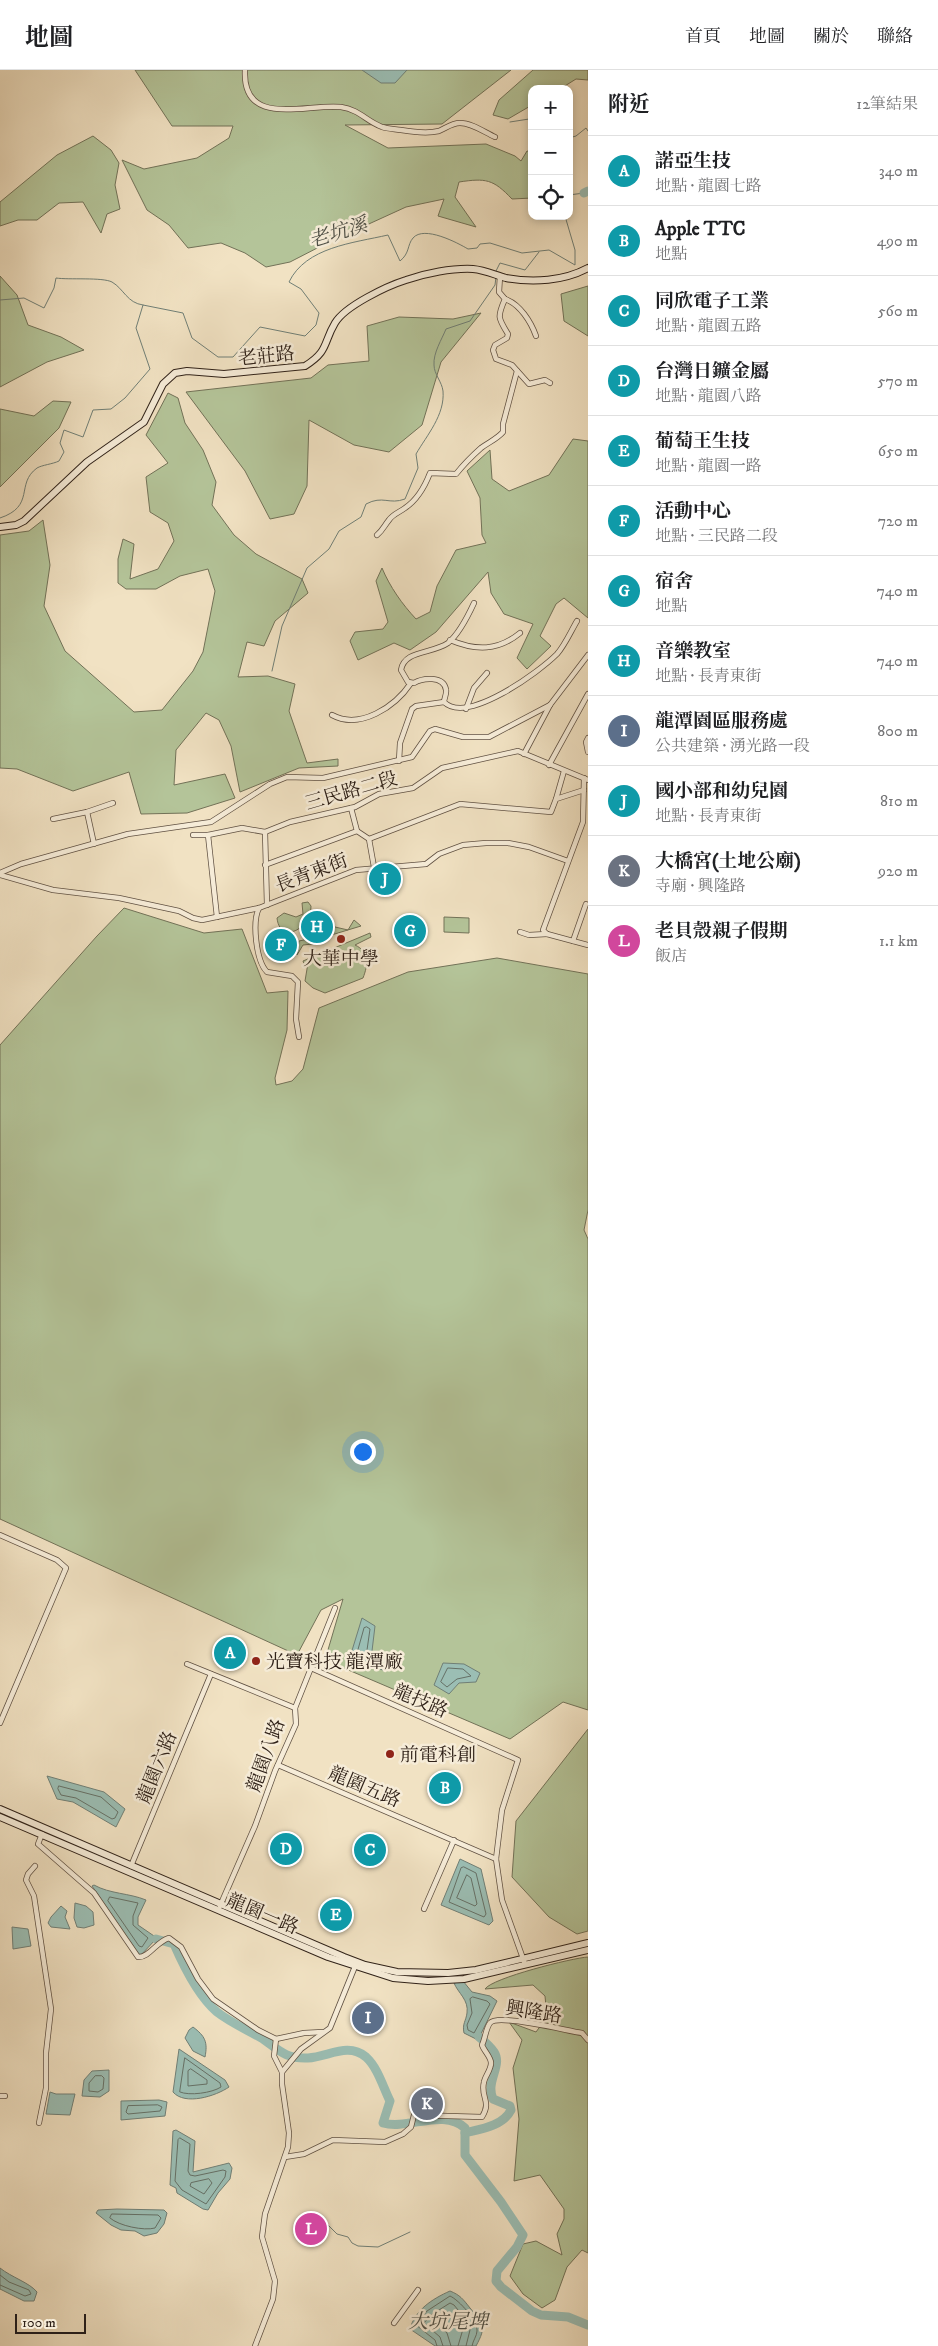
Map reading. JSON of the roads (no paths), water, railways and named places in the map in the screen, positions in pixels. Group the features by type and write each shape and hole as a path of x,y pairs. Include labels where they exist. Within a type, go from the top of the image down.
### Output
{"street":[{"path":"244,70 246,89 253,99 263,106 277,110 338,107 359,112 382,127 434,132 455,123 462,123 495,137"},
{"name":"老莊路","path":"0,527 16,525 24,521 87,462 144,422 163,384 175,373 187,371 224,374 305,366 316,359 323,351 335,322 344,313 390,286 432,273 474,269 507,278 551,280 564,278 588,268"},
{"path":"497,275 499,292 505,299 515,304 528,319 536,336"},
{"path":"505,299 499,312 499,319 508,334 507,338 494,345 493,350 499,362 512,365 529,384 545,380 550,383"},
{"path":"377,535 385,528 388,520 413,500 427,482 430,473 456,474 475,453 493,439 498,438 503,432 505,416 517,371"},
{"path":"444,702 446,690 443,684 434,679 412,682 404,677 400,670 402,663 406,658 430,652 450,640 474,603"},
{"path":"399,761 400,743 412,709 416,706 444,702 453,708 466,708 504,694 541,668 560,650 577,621"},
{"path":"450,640 478,649 512,640 520,633"},
{"path":"524,754 550,705 588,655"},
{"path":"466,708 474,688 487,673"},
{"path":"332,715 340,720 367,718 399,698 412,682"},
{"path":"549,765 588,694"},
{"path":"0,874 21,864 145,831 211,822 270,784 287,777 323,778 412,757 430,731 435,729 463,736 489,737 550,705"},
{"path":"588,738 586,742 588,752"},
{"name":"三民路二段","path":"265,832 290,822 350,808 378,794 413,788 442,768 504,753 518,751 586,779"},
{"path":"556,799 564,771"},
{"path":"547,934 543,930 546,918 585,823 584,790 586,779"},
{"path":"556,799 584,790"},
{"name":"長青東街","path":"369,839 460,804 551,812 556,799"},
{"path":"53,819 87,812 113,803"},
{"name":"長青東街","path":"265,865 357,831 350,808"},
{"path":"87,812 94,844"},
{"path":"0,874 53,890 128,900 179,911 202,920 267,905 265,832 242,828 208,835 193,835"},
{"path":"357,831 369,839 374,867"},
{"path":"208,835 217,917"},
{"name":"長青東街","path":"267,905 356,870 426,864 439,854 463,845 508,843 529,847 568,861"},
{"path":"573,941 586,904"},
{"path":"259,908 254,925 262,966 267,972 292,976 298,982 296,1018 300,1037"},
{"path":"520,932 529,935 547,934 588,945"},
{"path":"0,1535 57,1560 66,1568 0,1723"},
{"name":"龍園八路","path":"218,1910 255,1826 296,1724 295,1708 335,1608"},
{"path":"187,1664 295,1708"},
{"name":"龍技路","path":"311,1668 518,1760 502,1810 496,1859"},
{"name":"龍園六路","path":"130,1868 211,1674"},
{"name":"龍園五路","path":"278,1765 496,1859"},
{"name":"龍園一路","path":"0,1809 218,1910 393,1978 438,1981 483,1976 524,1961"},
{"name":"龍園一路","path":"0,1817 221,1904 356,1964"},
{"path":"42,1834 38,1844 94,1893 138,1957 144,1957 166,1938 174,1940 181,1947 198,1979 213,1999 276,2039 304,2033 323,2032"},
{"path":"424,1909 454,1840"},
{"path":"496,1859 502,1900 512,1933 524,1961"},
{"path":"35,1866 28,1874 26,1880 34,1896 51,2009 46,2053 46,2088 39,2123"},
{"path":"524,1961 588,1943"},
{"path":"524,1961 588,1950"},
{"path":"282,2072 301,2049 330,2028 356,1964"},
{"name":"興隆路","path":"285,2157 304,2154 333,2140 385,2142 403,2134 411,2127 414,2115 473,2119 482,2117 487,2110 483,2083 491,2065 482,2045 490,2023 496,2019 504,2018 582,2033 588,2040"},
{"path":"255,2346 273,2300 276,2281 262,2237 262,2225 285,2157 289,2133 282,2072 274,2056 276,2039"},
{"path":"394,2323 418,2290"}],"water":[{"path":"362,70 407,70 395,83 381,83"},
{"path":"362,1618 375,1626 372,1651 389,1661 385,1671 350,1657"},
{"path":"443,1663 464,1664 480,1673 476,1682 459,1683 449,1694 434,1685"},
{"path":"47,1776 104,1792 125,1809 116,1827 73,1802 57,1799"},
{"path":"460,1859 481,1869 493,1921 489,1925 441,1905"},
{"path":"92,1886 146,1900 138,1917 138,1925 157,1938 140,1956"},
{"path":"75,1903 86,1906 93,1912 94,1925 84,1928 77,1927 74,1918"},
{"path":"61,1906 67,1911 65,1917 70,1929 51,1927 48,1923"},
{"path":"12,1927 28,1929 31,1946 13,1949"},
{"path":"463,1981 472,1992 490,1996 497,2001 478,2040 464,2033 467,2008 463,1997 454,1983"},
{"path":"193,2027 205,2040 205,2057 193,2051 185,2038"},
{"path":"179,2049 225,2080 229,2087 216,2094 201,2098 193,2099 178,2096 173,2092"},
{"path":"109,2070 109,2091 100,2097 82,2096 84,2080 92,2071"},
{"path":"50,2092 56,2094 75,2094 70,2115 46,2114"},
{"path":"159,2100 167,2102 165,2116 121,2120 121,2101"},
{"path":"176,2130 195,2141 193,2172 229,2163 232,2168 230,2179 218,2193 208,2210 203,2209 177,2193 176,2188 170,2185 173,2131"},
{"path":"98,2210 164,2210 167,2213 164,2224 157,2233 144,2236 135,2231 121,2230 96,2213"},
{"path":"0,2268 34,2289 37,2292 34,2301 24,2301 0,2289"},
{"name":"大坑尾埤","path":"450,2291 463,2300 481,2322 482,2334 476,2346 435,2346 410,2329 412,2322 425,2306"}],"waterway":[{"path":"510,122 528,119"},
{"path":"573,137 586,128 588,131"},
{"name":"老坑溪","path":"584,193 588,191"},
{"name":"老坑溪","path":"573,194 584,193"},
{"name":"老坑溪","path":"0,518 18,507 22,501 27,481 37,468 59,461 64,452 60,443 64,430 83,437 93,410 111,409 125,398 150,369 136,328 143,305 183,313 192,338 218,357 233,357 260,327 305,336 316,325 319,313 301,289 289,282 297,270 307,261 332,248 388,235 400,261 413,238 418,234 425,233 441,236 468,249 477,248 480,244 490,243 522,253 549,250 575,265 575,250 566,220"},
{"path":"496,271 500,263 525,270 539,252"},
{"path":"272,671 282,626 307,568 329,549 339,531 361,517 366,504 377,500 399,501 405,499 418,468 416,454 434,424 443,400 443,391 434,365 438,346 446,329 470,321 495,285 496,277"},
{"path":"0,300 24,298 44,308 54,288 56,278 93,279 112,282 133,302 143,305"},
{"path":"156,1939 174,1944 198,1990 217,2012 283,2053 294,2057 308,2058 345,2050 359,2053 366,2057 377,2072 390,2101 383,2123 403,2124 436,2119 456,2122 465,2128 465,2155 501,2202 523,2235 517,2247 497,2271 496,2281 532,2311 541,2315 568,2317 588,2325"},
{"path":"465,2133 497,2123 503,2120 511,2110 510,2106 493,2099 491,2086 497,2063 496,2057 491,2048 479,2037"},
{"path":"324,2221 337,2234 348,2237 352,2243 358,2246 378,2247 410,2232"}],"place":[{"name":"國小部和幼兒園","path":"385,879"},
{"name":"音樂教室","path":"317,927"},
{"name":"宿舍","path":"410,931"},
{"name":"大華中學","path":"341,939"},
{"name":"活動中心","path":"281,945"},
{"name":"諾亞生技","path":"230,1653"},
{"name":"光寶科技 龍潭廠","path":"256,1661"},
{"name":"前電科創","path":"390,1754"},
{"name":"Apple TTC","path":"445,1788"},
{"name":"台灣日鑛金屬","path":"286,1849"},
{"name":"同欣電子工業","path":"370,1850"},
{"name":"葡萄王生技","path":"336,1915"},
{"name":"龍潭園區服務處","path":"368,2018"},
{"name":"大橋宮(土地公廟)","path":"427,2104"},
{"name":"老貝殼親子假期","path":"311,2229"}]}
